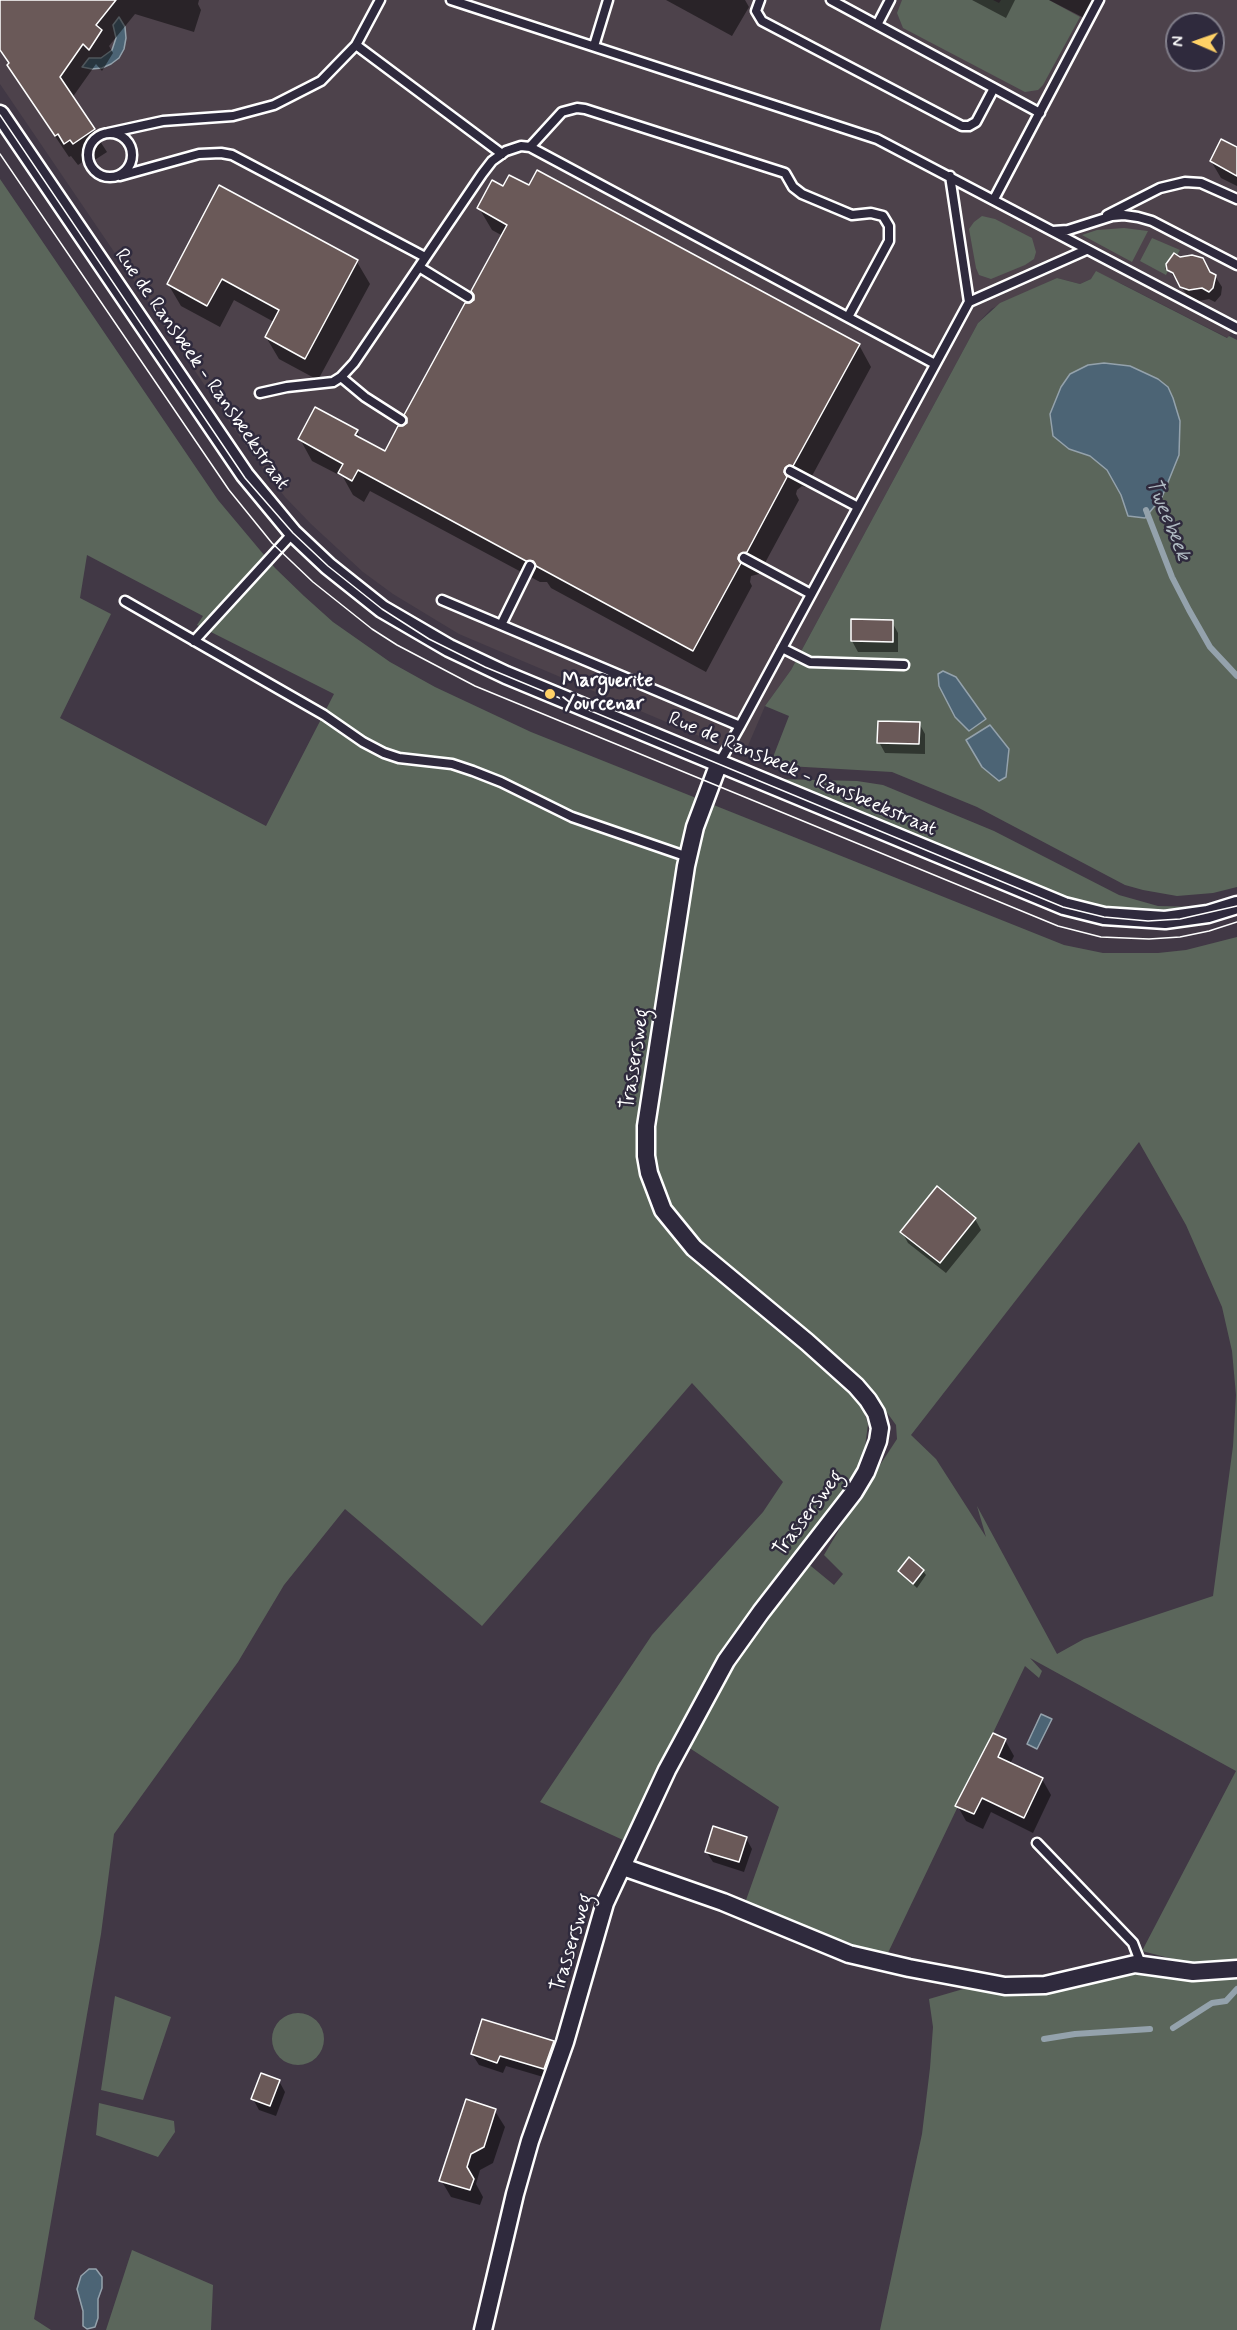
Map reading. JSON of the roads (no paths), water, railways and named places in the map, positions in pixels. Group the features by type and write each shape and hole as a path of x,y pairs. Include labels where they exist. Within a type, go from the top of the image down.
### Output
{"street":[{"name":"Rue de Ransbeek - Ransbeekstraat","path":"0,114 245,475 294,533 382,609 430,638 506,675 1064,906 1104,916 1165,920 1208,914 1237,905"},
{"name":"Trassersweg","path":"483,2330 507,2225 530,2141 565,2042 605,1903 667,1770 726,1661 854,1492 873,1457 879,1428 876,1413 856,1386 694,1248 663,1210 653,1188 646,1156 646,1126 688,857 695,828 719,763"},
{"path":"623,1867 723,1902 835,1949 928,1972 1005,1986 1034,1986 1121,1966 1141,1964 1193,1972 1237,1969"}],"lane":[{"path":"380,0 356,45 321,81 274,105 233,116 163,121 108,133 94,139 90,145 88,161 97,174 112,178 199,154 232,155 425,258"},
{"path":"451,0 852,130 903,151 1237,328"},
{"path":"594,46 608,0"},
{"path":"760,0 756,11 762,21 962,126 969,126 976,122 994,88"},
{"path":"831,0 1040,113"},
{"path":"877,25 890,0"},
{"path":"994,199 1099,0"},
{"path":"356,45 502,154"},
{"path":"530,147 561,112 577,108 785,173 793,187 802,194 852,214 871,213 883,216 889,226 889,241 848,317"},
{"path":"108,133 122,136 132,148 131,164 120,176"},
{"path":"260,393 286,387 333,382 341,377 354,363 492,161 512,148 530,147 936,364"},
{"path":"719,763 969,302 950,176"},
{"path":"1052,231 1068,230 1096,220 1160,188 1185,183 1201,183 1237,199"},
{"path":"1096,220 1124,215 1152,221 1237,265"},
{"path":"969,302 1086,250"},
{"path":"419,267 468,297"},
{"path":"341,377 365,397 401,420"},
{"path":"790,471 858,507"},
{"path":"194,640 294,533"},
{"path":"744,558 811,594"},
{"path":"501,625 530,566"},
{"path":"442,600 740,726"},
{"path":"125,601 324,715 363,742 384,753 399,758 452,764 473,771 501,782 572,817 688,857"},
{"path":"782,648 810,662 904,664"},
{"path":"1037,1844 1133,1943 1141,1964"}],"water":[{"path":"119,17 125,27 126,38 119,58 102,68 82,67 89,58 101,58 112,50 116,38 113,25"},
{"path":"1104,363 1130,366 1158,379 1168,387 1180,421 1179,455 1162,497 1145,518 1128,516 1121,495 1107,470 1090,456 1069,449 1053,436 1050,414 1061,387 1070,374 1088,365"},
{"path":"943,671 956,677 986,719 969,731 955,717 939,686 938,674"},
{"path":"990,725 1009,749 1006,777 999,781 982,767 966,740"},
{"path":"1041,1714 1052,1719 1037,1749 1027,1744"},
{"path":"89,2269 96,2269 102,2277 102,2288 98,2299 98,2318 95,2327 87,2329 83,2326 83,2311 77,2289 81,2276"}],"waterway":[{"name":"Tweebeek","path":"1146,510 1172,577 1189,610 1210,647 1237,676"},
{"name":"Tweebeek","path":"1173,2028 1212,2003 1226,2001 1237,1989"},
{"path":"1044,2039 1075,2034 1150,2029"}],"tram line":[{"path":"0,115 245,478 293,533 328,566 382,609 429,639 485,667 1063,907 1104,917 1148,921 1180,919 1237,906"},
{"path":"0,154 229,490 272,543 313,582 372,629 397,645 475,686 1058,926 1101,937 1149,939 1180,937 1237,922"}],"place":[{"name":"Marguerite Yourcenar","path":"550,694"}]}
